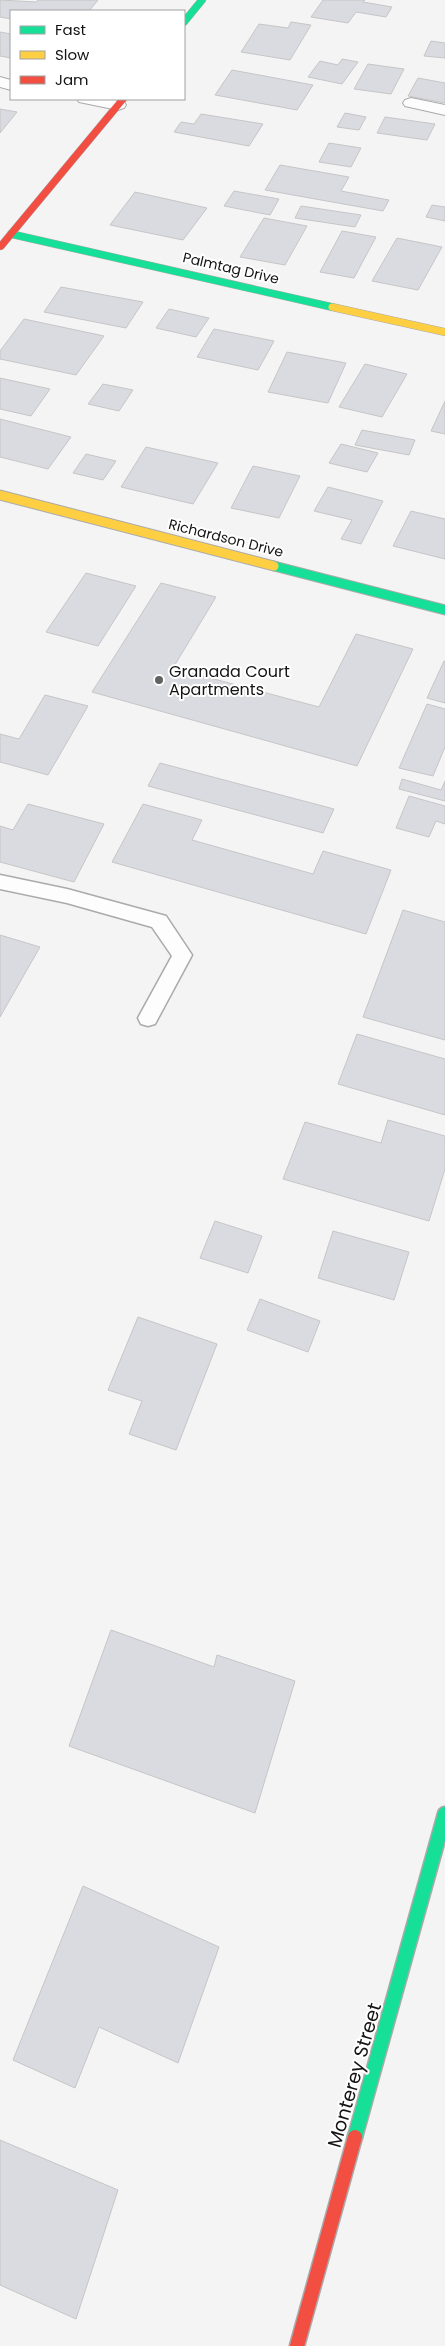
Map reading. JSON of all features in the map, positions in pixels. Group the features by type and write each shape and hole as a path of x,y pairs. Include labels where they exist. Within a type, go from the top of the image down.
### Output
{"street":[{"path":"185,21 202,0"},
{"path":"97,100 120,102"},
{"path":"0,247 120,102"},
{"path":"411,103 445,110"},
{"name":"Palmtag Drive","path":"11,234 445,332"},
{"name":"Richardson Drive","path":"0,495 445,610"},
{"name":"Monterey Street","path":"297,2346 445,1814"}],"lane":[{"path":"0,882 67,896 159,921 182,955 148,1018"}],"building":[{"path":"0,0 36,2 38,0 98,0 90,10 10,10 10,19 0,17"},
{"path":"323,0 365,0 363,2 392,7 386,17 356,12 348,23 311,17"},
{"path":"291,22 311,25 290,60 241,52 259,24 288,28"},
{"path":"0,32 10,34 10,58 0,56"},
{"path":"431,41 445,43 445,58 424,56"},
{"path":"342,59 358,62 342,84 308,77 320,61 338,65"},
{"path":"368,64 404,69 391,94 354,89"},
{"path":"232,70 313,85 297,110 215,95"},
{"path":"418,78 445,83 445,103 408,96"},
{"path":"0,109 17,112 0,133"},
{"path":"345,113 366,117 359,130 337,127"},
{"path":"201,114 263,124 249,146 174,132 181,122 194,124"},
{"path":"385,117 435,124 427,140 377,133"},
{"path":"329,143 361,148 351,167 319,162"},
{"path":"280,165 349,177 341,191 389,200 383,211 265,190"},
{"path":"234,191 279,199 270,215 224,206"},
{"path":"135,192 207,208 183,240 110,225"},
{"path":"432,205 445,207 445,221 426,217"},
{"path":"301,206 361,215 355,227 295,218"},
{"path":"264,218 307,226 285,265 240,257"},
{"path":"342,231 376,237 354,278 320,272"},
{"path":"397,238 442,247 418,290 372,281"},
{"path":"61,287 143,302 126,328 44,312"},
{"path":"169,309 209,318 196,337 156,328"},
{"path":"24,319 104,336 76,375 0,359 0,351"},
{"path":"214,329 274,341 258,370 197,357"},
{"path":"287,352 346,363 328,403 268,392"},
{"path":"365,364 407,374 382,417 339,407"},
{"path":"0,378 50,389 31,416 0,409"},
{"path":"103,384 133,390 119,411 88,404"},
{"path":"445,401 445,434 431,431"},
{"path":"0,419 71,437 48,469 0,457"},
{"path":"362,430 415,440 409,455 355,445"},
{"path":"341,444 378,453 367,472 329,463"},
{"path":"146,447 218,463 193,504 121,487"},
{"path":"86,454 116,461 103,480 73,473"},
{"path":"253,466 300,476 279,518 231,508"},
{"path":"328,487 383,501 361,544 341,539 352,520 314,511"},
{"path":"411,511 445,519 445,559 393,546"},
{"path":"86,573 136,586 98,646 46,632"},
{"name":"Granada Court Apartments","path":"161,583 216,597 173,668 319,707 356,634 413,649 357,766 92,692"},
{"path":"445,661 445,703 427,698"},
{"path":"45,695 88,706 48,775 0,762 0,734 19,739"},
{"path":"427,704 445,709 445,747 433,776 399,768"},
{"path":"160,763 334,809 323,833 148,786"},
{"path":"402,779 441,790 445,781 445,801 399,789"},
{"path":"409,796 445,806 445,824 436,821 429,837 396,828"},
{"path":"28,804 104,824 74,882 0,862 0,826 13,830"},
{"path":"143,804 202,820 192,840 313,874 323,851 391,870 366,934 112,862"},
{"path":"403,910 445,922 445,1040 363,1017"},
{"path":"0,935 40,947 0,1017"},
{"path":"357,1034 445,1059 445,1115 338,1084"},
{"path":"388,1120 445,1136 445,1169 429,1221 283,1179 305,1122 381,1143"},
{"path":"215,1221 262,1236 248,1273 200,1258"},
{"path":"333,1231 409,1252 394,1300 318,1278"},
{"path":"260,1299 320,1321 308,1352 247,1330"},
{"path":"138,1317 217,1344 176,1450 129,1434 142,1401 108,1390"},
{"path":"111,1630 214,1667 217,1655 295,1681 255,1813 69,1746"},
{"path":"83,1886 219,1947 178,2063 99,2027 75,2088 13,2060"},
{"path":"0,2140 118,2190 76,2319 0,2285"}],"traffic: fast":[{"path":"185,21 202,0"},
{"path":"11,234 332,307"},
{"path":"274,566 445,610"},
{"path":"355,2137 445,1814"}],"traffic: slow":[{"path":"332,307 445,332"},
{"path":"0,495 274,566"}],"traffic: jam":[{"path":"1,246 122,100"},
{"path":"297,2346 355,2137"}],"place":[{"name":"Granada Court Apartments","path":"159,680"}]}
